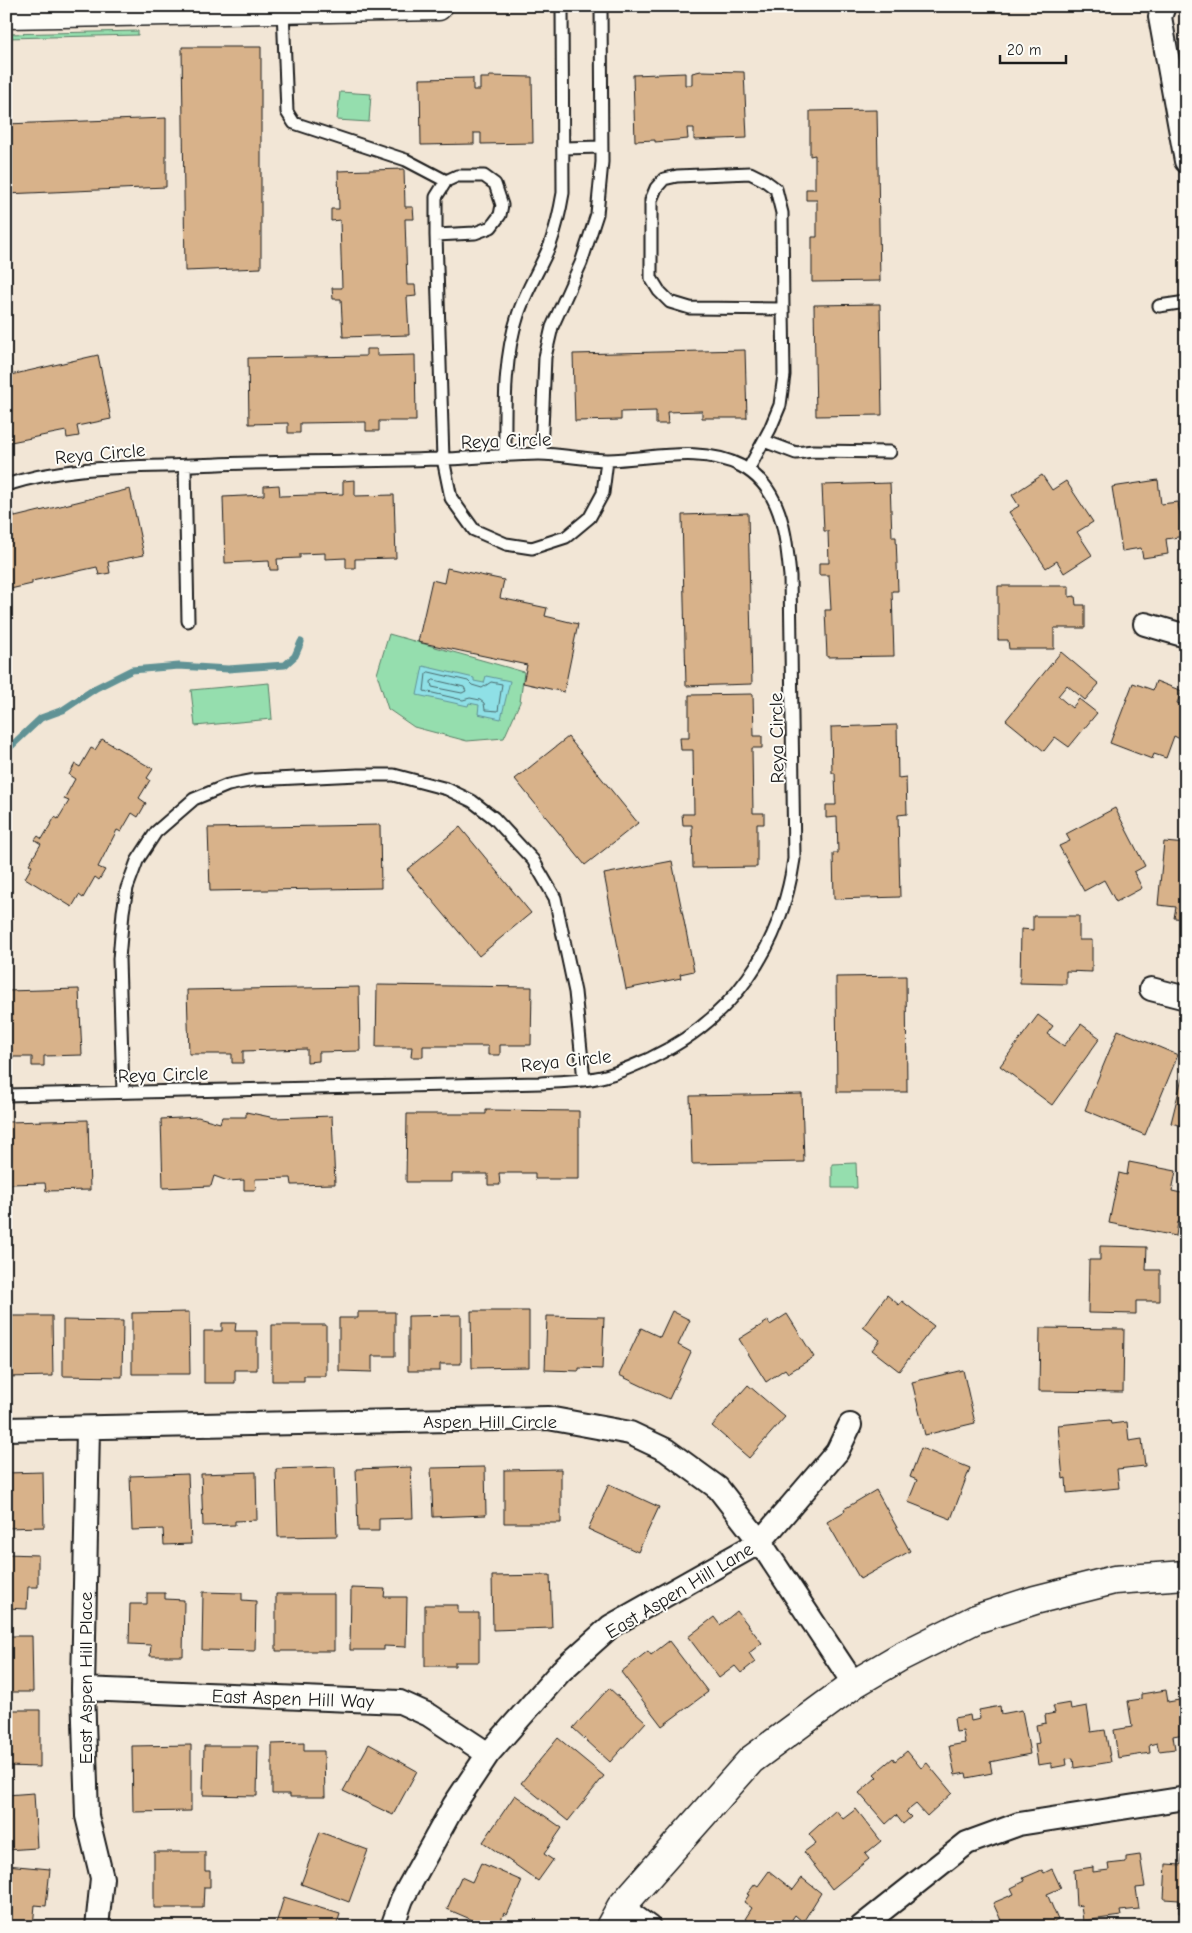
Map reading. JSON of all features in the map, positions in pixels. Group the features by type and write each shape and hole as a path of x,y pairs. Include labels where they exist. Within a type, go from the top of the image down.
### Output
{"street":[{"path":"6,14 438,6"},
{"path":"1164,6 1160,17 1186,161"},
{"path":"1145,624 1186,636"},
{"path":"1151,989 1186,998"},
{"name":"Aspen Hill Circle","path":"6,1429 548,1418 630,1433 666,1450 718,1488 760,1542 854,1684"},
{"name":"East Aspen Hill Lane","path":"392,1927 402,1899 454,1805 488,1754 561,1671 611,1626 760,1542 837,1452 850,1426"},
{"name":"East Aspen Hill Place","path":"88,1428 84,1689 87,1816 102,1878 98,1927"},
{"path":"649,1927 615,1917 751,1760 854,1684 900,1657 976,1619 1035,1600 1114,1580 1186,1575"},
{"name":"East Aspen Hill Way","path":"84,1689 400,1702 430,1715 488,1754"},
{"path":"861,1927 967,1843 1018,1824 1186,1798"}],"lane":[{"path":"505,456 508,358 517,316 529,286 549,246 559,219 563,194 562,6"},
{"path":"541,454 545,357 552,326 591,238 597,214 602,147 601,6"},
{"path":"283,9 287,112 294,122 406,160 446,180"},
{"path":"564,148 602,147"},
{"path":"748,470 764,441 780,405 784,375 782,212 776,190 764,180 750,173 677,176 664,179 656,188 650,200 651,278 659,291 670,302 690,308 783,309"},
{"path":"436,235 484,231 496,222 502,205 495,184 484,176 462,175 446,180 436,197 436,235 442,459 451,498 474,530 506,544 532,548 566,537 590,517 604,493 606,460"},
{"path":"1159,306 1186,302"},
{"path":"764,441 796,453 813,451 890,452"},
{"name":"Reya Circle","path":"6,485 24,479 94,468 442,459 541,454 606,460 683,455 708,456 724,459 748,470 766,488 779,508 786,533 790,576 794,859 790,885 779,923 765,951 744,985 703,1028 678,1046 622,1072 584,1080 496,1084 6,1095"},
{"path":"185,465 188,621"},
{"path":"123,1092 119,959 123,912 127,888 137,861 156,832 194,799 228,785 254,780 358,775 394,775 447,789 472,801 494,818 533,860 555,898 575,992 584,1080"}],"green space":[{"path":"138,31 138,35 6,38 6,34"},
{"path":"340,92 371,94 369,122 337,120"},
{"path":"389,634 524,672 520,702 504,738 467,741 414,727 388,709 377,674"},
{"path":"269,683 272,719 195,726 191,690"},
{"path":"856,1163 857,1188 832,1188 832,1164"}],"water":[{"path":"423,666 474,678 474,681 484,683 486,676 510,681 501,719 478,714 479,705 469,703 468,706 417,695"}],"building":[{"path":"182,47 261,47 261,268 185,271"},
{"path":"701,71 744,72 747,138 694,140 694,128 687,128 688,139 655,142 655,140 635,141 633,75 685,73 685,85 692,85 692,73"},
{"path":"489,76 532,77 533,143 481,144 481,133 474,133 474,144 421,145 420,79 473,78 473,90 480,90 480,78 489,78"},
{"path":"877,110 880,281 812,282 812,237 817,237 817,200 806,200 806,189 815,189 815,155 810,156 810,111"},
{"path":"166,118 166,187 6,194 6,124"},
{"path":"404,169 405,207 413,207 414,219 405,219 407,285 415,285 416,296 407,297 409,335 343,337 341,299 333,299 332,288 342,288 340,220 331,221 331,209 339,209 338,171"},
{"path":"880,304 882,415 816,416 814,305"},
{"path":"366,349 377,349 377,356 415,355 416,421 379,421 379,431 366,431 366,422 300,423 300,433 288,433 288,423 249,424 248,358 366,356"},
{"path":"745,350 747,418 702,418 702,411 667,412 668,424 656,424 656,411 621,412 621,420 575,421 573,354"},
{"path":"98,355 111,419 77,426 79,436 67,438 66,431 6,443 6,376"},
{"path":"1042,475 1052,490 1066,481 1093,522 1077,532 1092,555 1064,573 1057,561 1046,568 1009,512 1019,506 1012,495"},
{"path":"355,480 355,496 394,495 396,558 355,559 355,568 346,568 346,558 325,559 325,553 300,554 300,558 277,559 278,570 270,570 269,561 225,563 223,497 264,495 264,486 279,485 280,496 343,494 343,481"},
{"path":"1158,480 1161,504 1178,502 1184,536 1166,539 1168,554 1143,558 1141,548 1122,551 1112,487"},
{"path":"890,483 892,537 896,537 898,591 892,591 894,656 827,657 825,610 831,610 829,575 819,575 819,563 829,563 828,531 824,531 822,485"},
{"path":"130,489 144,555 108,562 110,573 99,575 97,567 32,581 32,584 6,590 6,512 13,511 15,517"},
{"path":"748,513 752,684 686,686 682,515"},
{"path":"447,568 504,580 500,598 547,608 545,616 578,624 564,692 523,683 527,665 418,642 432,580 444,583"},
{"path":"998,586 1069,586 1069,597 1075,596 1076,605 1085,605 1085,628 1054,628 1054,649 1009,649 1008,640 998,640"},
{"path":"1061,652 1099,684 1085,700 1067,685 1058,696 1072,708 1079,699 1097,713 1069,747 1055,737 1044,751 1006,720"},
{"path":"1156,681 1182,691 1177,703 1186,706 1186,725 1180,739 1174,736 1166,758 1154,754 1152,759 1110,743 1133,683 1153,690"},
{"path":"753,694 754,736 762,736 762,748 752,748 753,813 764,813 764,824 757,824 757,867 693,868 692,825 683,825 682,814 694,814 693,750 681,750 680,738 689,738 689,695"},
{"path":"897,725 898,778 906,777 907,814 898,815 900,897 834,899 833,853 838,853 837,817 826,818 826,805 836,805 835,773 832,773 831,727"},
{"path":"568,737 638,823 585,865 515,779"},
{"path":"102,739 153,769 147,778 150,780 139,798 146,803 138,817 132,813 121,832 117,830 98,867 105,870 99,880 95,877 83,898 79,895 72,907 25,878 32,866 29,864 41,844 35,840 38,836 42,839 55,817 58,819 69,801 64,799 75,779 69,775 71,771 75,764 80,767 91,748 95,750"},
{"path":"1115,808 1145,866 1134,872 1142,888 1116,902 1104,880 1084,891 1059,846 1070,841 1066,834"},
{"path":"380,825 381,888 210,891 208,828"},
{"path":"460,827 531,913 479,956 407,870"},
{"path":"1164,842 1186,844 1186,919 1174,918 1176,907 1158,905"},
{"path":"672,861 694,971 680,974 681,978 626,989 604,874"},
{"path":"1033,916 1079,916 1079,940 1092,940 1092,972 1066,971 1066,984 1020,983 1021,929 1033,930"},
{"path":"906,976 907,1092 837,1092 836,977"},
{"path":"377,985 532,987 531,1045 500,1045 500,1055 488,1055 488,1046 423,1046 423,1057 411,1057 412,1047 376,1047"},
{"path":"359,987 360,1051 319,1052 319,1061 307,1062 307,1049 243,1051 243,1063 232,1063 232,1054 189,1054 187,990"},
{"path":"79,989 82,1055 44,1056 44,1066 32,1066 32,1057 6,1057 6,991"},
{"path":"1038,1015 1053,1026 1047,1034 1064,1046 1081,1024 1100,1038 1052,1105 1000,1066"},
{"path":"1118,1030 1178,1055 1145,1135 1085,1110"},
{"path":"1186,1062 1186,1127 1171,1123"},
{"path":"802,1094 804,1162 692,1164 690,1096"},
{"path":"486,1110 579,1111 579,1179 535,1179 535,1173 499,1173 500,1185 488,1185 488,1174 452,1174 452,1182 406,1182 407,1114 486,1114"},
{"path":"246,1112 275,1118 332,1116 335,1184 292,1185 291,1178 255,1179 256,1190 244,1190 244,1180 228,1181 214,1176 211,1186 163,1188 161,1119 198,1117 220,1123 222,1117 246,1117"},
{"path":"88,1120 90,1190 46,1191 45,1183 10,1184 10,1196 6,1196 6,1122"},
{"path":"1129,1162 1176,1171 1172,1191 1186,1194 1186,1223 1178,1222 1176,1236 1109,1223 1119,1173 1127,1175"},
{"path":"1100,1246 1147,1247 1146,1270 1160,1270 1160,1301 1136,1301 1136,1314 1088,1313 1089,1260 1100,1260"},
{"path":"887,1295 899,1305 902,1301 934,1326 899,1371 872,1350 880,1340 863,1327"},
{"path":"471,1311 529,1311 529,1367 472,1368"},
{"path":"672,1311 690,1320 678,1345 691,1352 669,1399 619,1375 641,1328 660,1337"},
{"path":"189,1312 190,1374 132,1374 132,1313"},
{"path":"358,1312 395,1312 395,1356 372,1356 372,1372 339,1371 339,1318 358,1318"},
{"path":"787,1314 814,1357 788,1373 785,1369 766,1382 739,1339 768,1321 770,1325"},
{"path":"461,1315 461,1364 440,1364 440,1371 408,1371 408,1316"},
{"path":"6,1316 52,1316 53,1376 6,1377"},
{"path":"547,1316 604,1317 602,1369 579,1368 579,1371 545,1370"},
{"path":"63,1320 123,1321 122,1377 63,1376"},
{"path":"222,1323 236,1323 235,1331 257,1331 257,1370 235,1370 235,1383 204,1383 204,1331 222,1331"},
{"path":"272,1325 326,1325 326,1376 304,1376 304,1381 272,1381"},
{"path":"1040,1328 1124,1329 1123,1392 1039,1391"},
{"path":"963,1370 975,1423 925,1435 912,1382"},
{"path":"748,1385 785,1417 749,1458 712,1426"},
{"path":"1110,1420 1111,1424 1127,1422 1129,1441 1142,1439 1145,1466 1117,1469 1119,1488 1067,1493 1066,1478 1063,1479 1058,1425"},
{"path":"921,1448 970,1468 951,1519 908,1502 917,1480 910,1477"},
{"path":"335,1467 337,1536 278,1537 276,1469"},
{"path":"411,1467 413,1518 379,1519 379,1531 358,1531 356,1469"},
{"path":"485,1467 486,1515 433,1517 431,1468"},
{"path":"561,1469 561,1523 504,1523 504,1470"},
{"path":"43,1472 44,1527 6,1528 6,1473"},
{"path":"256,1472 257,1520 235,1521 235,1525 203,1526 201,1474"},
{"path":"188,1474 191,1544 164,1545 163,1529 132,1530 130,1476"},
{"path":"609,1484 659,1507 638,1552 588,1529"},
{"path":"876,1490 910,1551 860,1579 827,1522 845,1511 844,1509"},
{"path":"6,1554 38,1555 38,1587 28,1587 27,1609 6,1608"},
{"path":"550,1575 552,1628 493,1630 492,1576"},
{"path":"351,1588 385,1589 384,1597 407,1597 406,1647 384,1646 384,1650 350,1650"},
{"path":"203,1592 242,1593 242,1600 256,1601 255,1651 202,1650"},
{"path":"147,1593 165,1593 165,1599 184,1600 183,1656 150,1656 151,1645 129,1644 130,1604 147,1604"},
{"path":"276,1594 334,1594 334,1651 276,1651"},
{"path":"425,1605 458,1605 458,1613 479,1613 479,1662 455,1662 455,1666 425,1666"},
{"path":"737,1611 762,1643 749,1653 755,1662 741,1673 735,1666 719,1678 688,1637 714,1617 720,1625"},
{"path":"6,1636 32,1636 33,1692 6,1692"},
{"path":"669,1641 708,1692 662,1726 621,1672 648,1651 651,1655"},
{"path":"609,1688 646,1722 610,1762 573,1728"},
{"path":"1166,1690 1168,1702 1179,1700 1184,1734 1173,1736 1175,1749 1159,1751 1157,1743 1149,1745 1150,1753 1118,1758 1114,1730 1132,1727 1128,1701 1141,1699 1141,1694"},
{"path":"1070,1703 1071,1709 1087,1706 1091,1732 1105,1730 1111,1762 1074,1768 1073,1758 1066,1759 1067,1765 1051,1768 1051,1763 1038,1765 1035,1744 1039,1743 1036,1725 1046,1723 1045,1715 1055,1713 1053,1706"},
{"path":"1000,1706 1001,1714 1022,1710 1030,1754 990,1762 992,1773 967,1778 966,1773 955,1775 949,1746 965,1743 963,1731 956,1732 954,1718 970,1715 971,1721 980,1719 979,1710"},
{"path":"6,1710 40,1710 40,1767 6,1766"},
{"path":"558,1738 604,1776 568,1821 521,1783"},
{"path":"304,1743 304,1751 324,1751 325,1797 290,1797 290,1794 272,1794 272,1744"},
{"path":"369,1744 417,1771 393,1815 343,1791"},
{"path":"191,1745 191,1811 133,1812 132,1746"},
{"path":"204,1746 258,1746 257,1796 203,1795"},
{"path":"907,1751 921,1768 927,1763 952,1793 927,1816 916,1804 906,1812 911,1817 903,1824 896,1815 886,1824 859,1793 877,1777 874,1774 893,1758 895,1761"},
{"path":"34,1793 37,1848 6,1850 6,1795"},
{"path":"515,1795 562,1828 544,1854 553,1860 538,1881 483,1842"},
{"path":"856,1809 881,1841 865,1854 869,1859 832,1889 804,1852 816,1843 809,1834 836,1810 843,1819"},
{"path":"320,1832 368,1850 349,1902 301,1884"},
{"path":"154,1852 205,1852 205,1871 210,1871 210,1887 204,1887 203,1908 154,1908"},
{"path":"1140,1855 1145,1887 1136,1888 1139,1909 1120,1911 1121,1916 1083,1921 1081,1905 1076,1906 1074,1870 1093,1867 1093,1872 1109,1870 1108,1864 1126,1862 1126,1857"},
{"path":"1182,1855 1186,1855 1186,1913 1179,1913 1179,1900 1164,1899 1166,1864 1181,1865"},
{"path":"481,1863 522,1881 507,1915 504,1913 498,1927 489,1927 447,1909 461,1877 472,1882"},
{"path":"6,1865 50,1869 46,1906 35,1905 33,1926 6,1923"},
{"path":"1052,1869 1061,1888 1047,1894 1058,1920 1044,1927 1004,1927 993,1903 1014,1894 1011,1888 1025,1881 1023,1878 1042,1870 1044,1873"},
{"path":"769,1871 793,1890 802,1878 821,1893 803,1922 795,1915 788,1925 785,1923 782,1927 755,1927 745,1919 752,1908 744,1902 749,1895 747,1894 755,1884 758,1886"},
{"path":"284,1897 340,1914 336,1927 275,1927"},
{"path":"972,1919 977,1927 951,1927 959,1921 963,1926"},
{"path":"150,1922 177,1927 149,1927"}],"waterway":[{"path":"6,751 41,718 63,710 96,688 132,670 179,666 228,669 285,665 295,656 301,642"}]}
